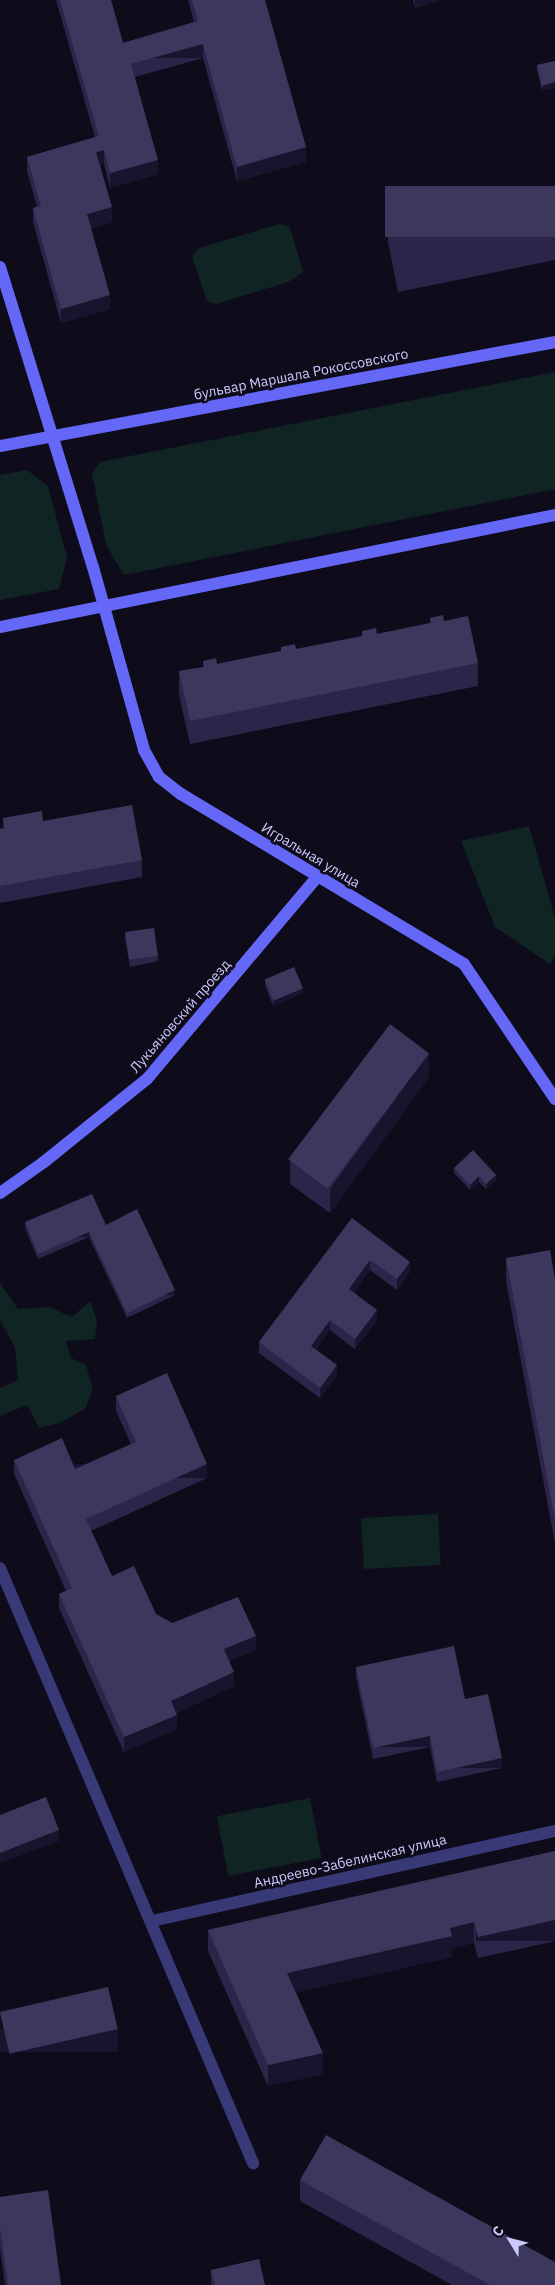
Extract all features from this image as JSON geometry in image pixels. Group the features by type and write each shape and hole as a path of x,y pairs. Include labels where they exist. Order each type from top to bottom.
{"street":[{"path":"0,267 103,606"},
{"name":"бульвар Маршала Рокоссовского","path":"0,446 555,342"},
{"path":"0,627 555,515"},
{"name":"Игральная улица","path":"103,606 144,750 159,776 181,794 464,964 555,1099"},
{"name":"Лукьяновский проезд","path":"0,1193 44,1162 146,1079 317,877"},
{"path":"0,1568 152,1921 253,2163"},
{"name":"Андреево-Забелинская улица","path":"152,1921 555,1831"}],"green space":[{"path":"279,224 289,226 303,272 288,282 216,304 207,301 193,260 193,255 199,248"},
{"path":"555,372 555,489 124,575 106,545 92,473 100,462"},
{"path":"27,470 48,486 67,557 59,589 0,600 0,475"},
{"path":"529,826 555,918 555,954 550,964 495,927 461,841"},
{"path":"0,1283 18,1309 49,1307 72,1317 90,1301 97,1321 95,1339 66,1341 71,1358 86,1365 93,1389 85,1409 59,1423 39,1428 27,1405 0,1416 0,1388 18,1380 15,1347 0,1321"},
{"path":"438,1514 441,1565 364,1569 361,1518"},
{"path":"310,1798 322,1858 228,1876 217,1816"}],"building":[{"path":"60,0 111,0 123,43 198,21 192,0 265,0 306,147 237,167 203,44 131,64 158,160 110,173 104,150 96,152 112,207 87,214 110,295 61,309 33,208 41,206 27,157 99,136"},
{"path":"555,61 555,82 542,86 537,65"},
{"path":"385,186 555,186 555,237 385,237"},
{"path":"443,615 444,621 468,616 478,663 190,721 179,671 204,667 203,661 216,658 217,664 281,651 281,647 295,644 296,649 363,636 362,631 376,628 377,634 431,623 430,618"},
{"path":"132,805 142,860 0,886 0,829 5,828 3,818 42,811 43,821"},
{"path":"154,928 158,956 129,960 125,932"},
{"path":"294,967 303,988 274,1001 265,980"},
{"path":"390,1024 429,1053 327,1188 288,1159"},
{"path":"473,1150 496,1175 486,1184 479,1176 470,1185 454,1168"},
{"path":"92,1194 106,1225 137,1209 175,1290 127,1313 89,1232 38,1254 25,1222"},
{"path":"352,1218 410,1262 397,1279 370,1260 349,1289 377,1310 355,1339 330,1320 311,1346 337,1365 320,1388 259,1342"},
{"path":"550,1250 555,1279 555,1520 506,1258"},
{"path":"167,1373 207,1464 86,1519 112,1576 134,1566 156,1614 172,1623 238,1597 256,1636 224,1649 234,1672 171,1701 177,1715 124,1737 59,1594 72,1588 14,1460 62,1438 75,1469 136,1442 116,1396"},
{"path":"454,1646 465,1699 488,1694 502,1758 437,1772 430,1736 373,1748 356,1667"},
{"path":"46,1797 59,1830 0,1853 0,1815"},
{"path":"555,1851 555,1920 478,1937 474,1922 450,1928 452,1936 287,1973 323,2053 268,2065 208,1930"},
{"path":"108,1987 118,2029 10,2054 0,2012"},
{"path":"326,2135 555,2262 555,2285 490,2285 300,2180"},
{"path":"48,2190 61,2285 8,2285 0,2227 0,2197"},
{"path":"259,2259 265,2285 215,2285 211,2270"}]}
